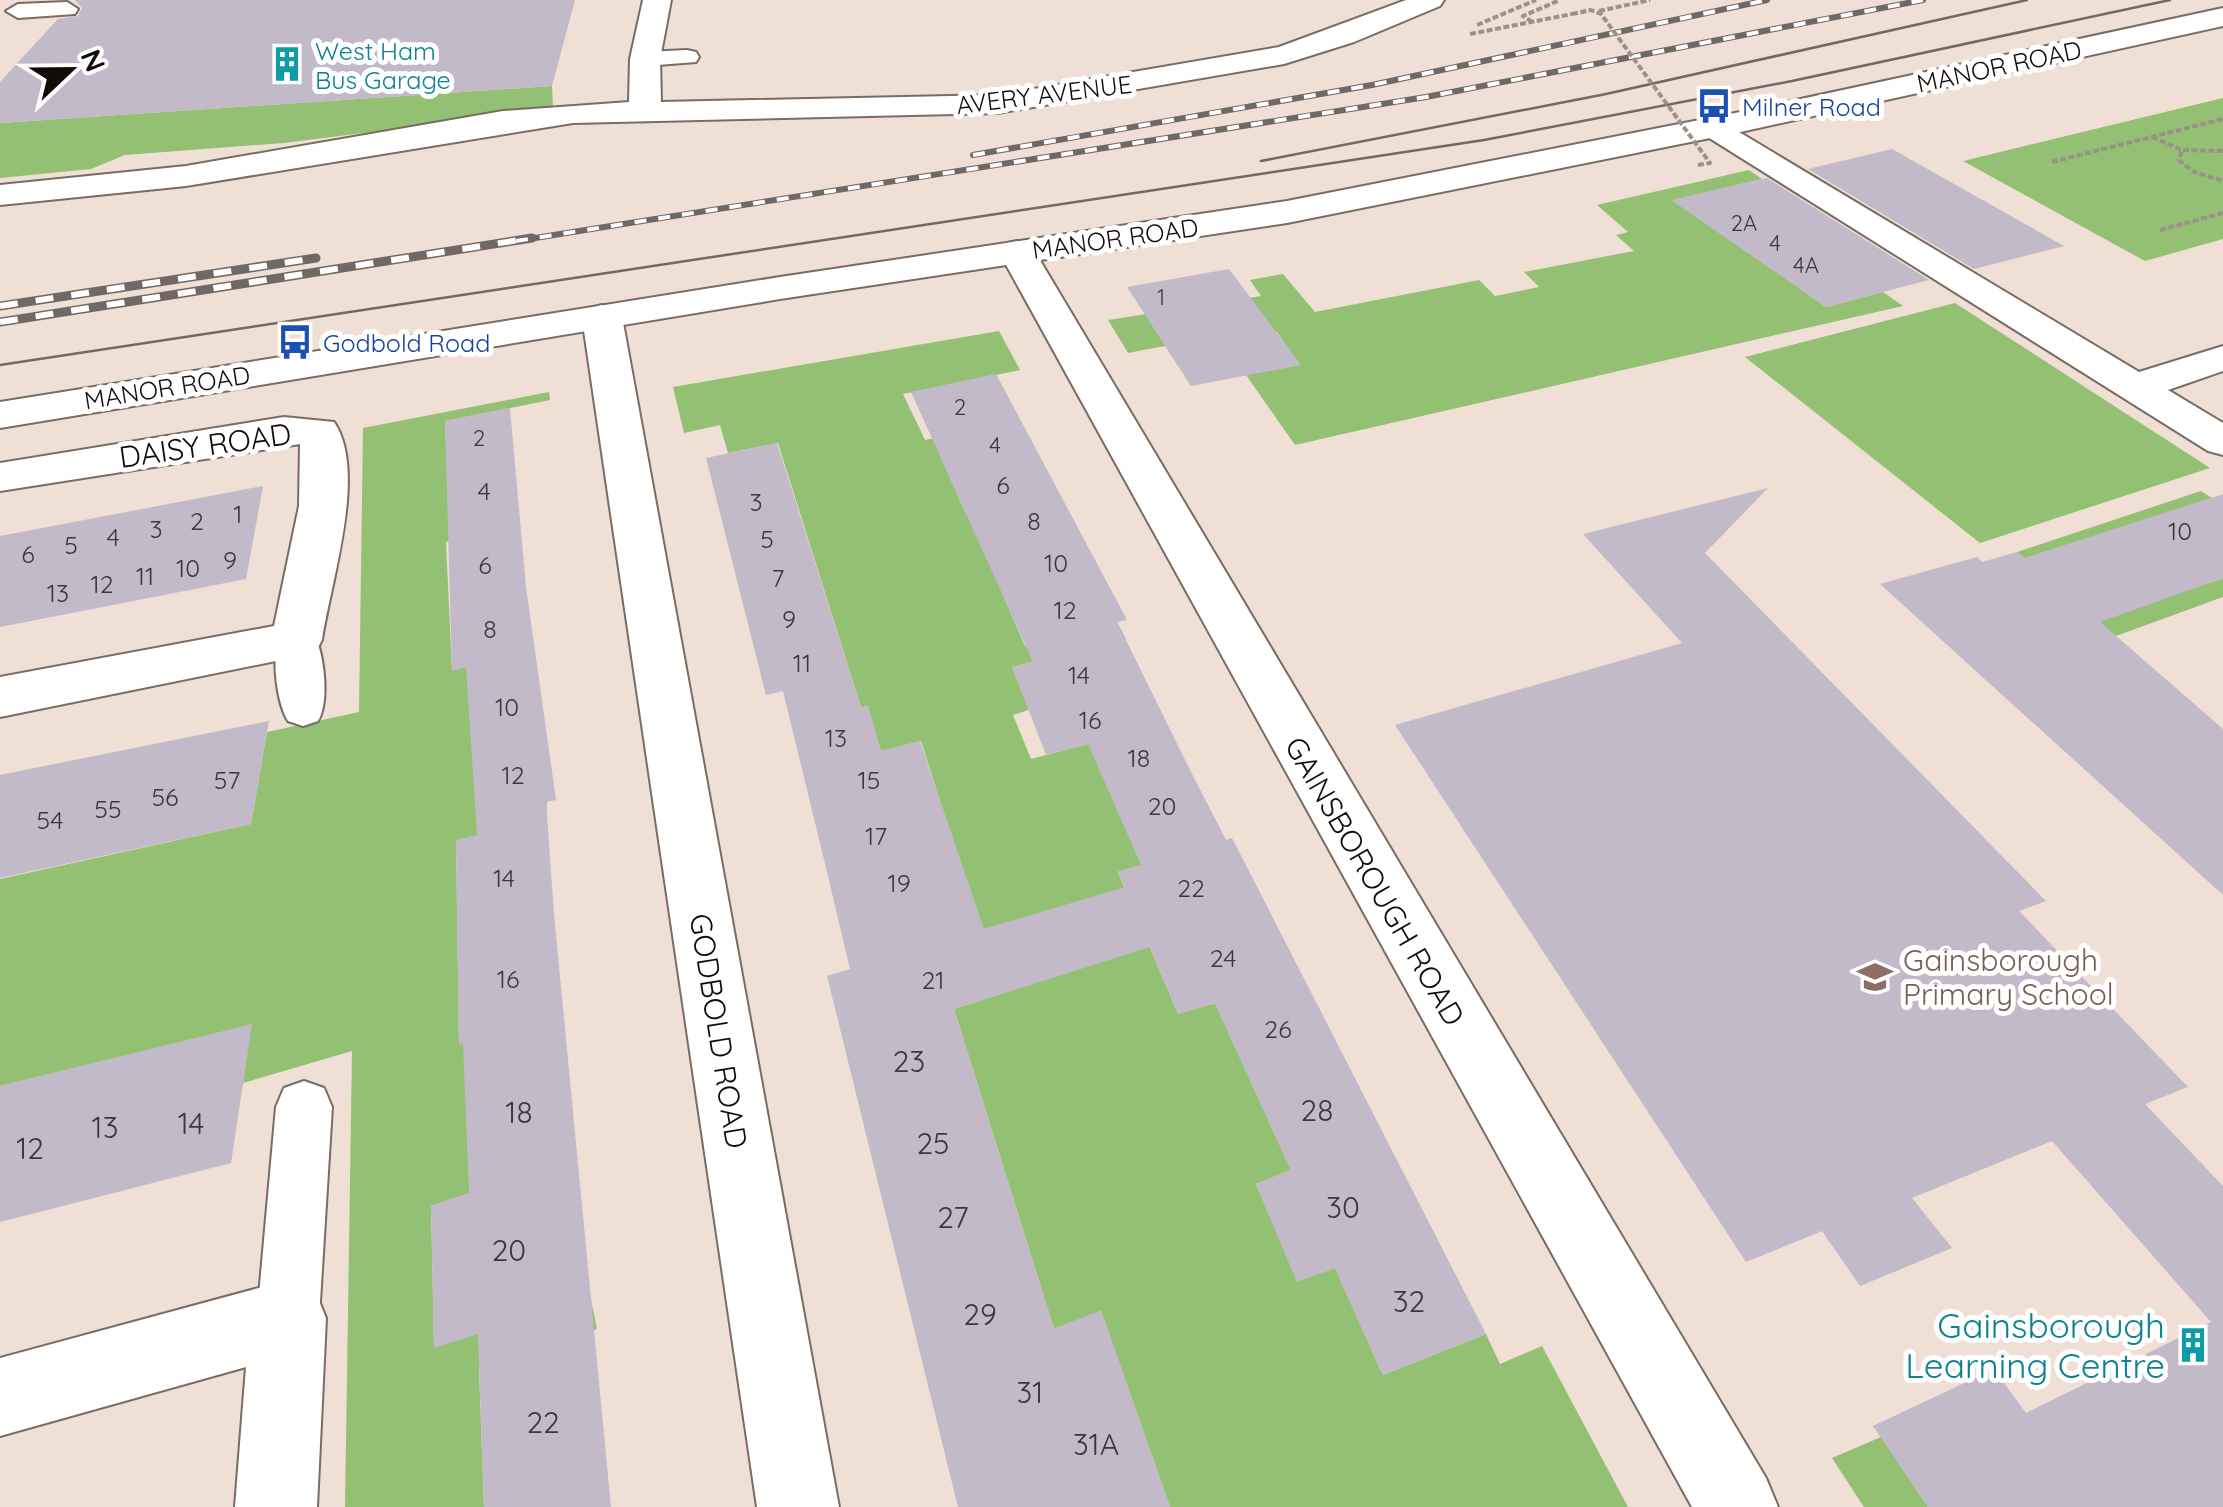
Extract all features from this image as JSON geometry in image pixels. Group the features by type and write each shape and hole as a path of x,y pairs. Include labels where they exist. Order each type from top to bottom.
{"street":[{"path":"645,108 646,59 657,0"},
{"name":"AVERY AVENUE","path":"0,194 186,176 503,121 645,108 875,109 998,104 1284,54 1344,36 1430,0"},
{"name":"MANOR ROAD","path":"0,415 1287,212 1714,127 2223,17"},
{"path":"1714,127 2223,442"},
{"name":"GAINSBOROUGH ROAD","path":"1017,252 1737,1507"},
{"name":"GODBOLD ROAD","path":"602,318 798,1507"},
{"path":"2135,387 2223,358"},
{"name":"DAISY ROAD","path":"0,477 284,430 319,431 325,448 320,514 296,640"},
{"path":"0,697 296,640"},
{"path":"0,1397 288,1318 276,1507"}],"lane":[{"path":"0,29 24,6 67,9"},
{"path":"646,59 688,57"},
{"path":"296,640 303,710"},
{"path":"288,1318 304,1108"}],"path":[{"path":"1464,32 1536,0"},
{"path":"1534,22 1523,16 1560,0"},
{"path":"1616,0 1623,6"},
{"path":"1499,30 1650,0"},
{"path":"1599,12 1710,162 1698,165"},
{"path":"2052,162 2223,119"},
{"path":"2152,137 2182,150 2223,151"},
{"path":"2182,150 2179,160 2194,172 2223,181"},
{"path":"2160,230 2223,213"}],"green space":[{"path":"552,86 553,109 284,143 125,155 91,169 0,178 0,123"},
{"path":"2223,98 2223,239 2145,261 1963,161"},
{"path":"1749,170 1762,179 1674,200 1826,307 1883,292 1903,306 1295,445 1246,375 1300,365 1277,332 1222,342 1217,336 1128,353 1108,320 1261,296 1250,280 1283,274 1315,312 1479,280 1495,296 1539,287 1524,272 1634,251 1616,235 1628,232 1597,205"},
{"path":"1955,303 2210,468 1980,543 1745,357"},
{"path":"999,331 1020,370 903,394 925,440 953,434 949,476 966,514 990,508 1005,600 1025,646 1117,622 1126,639 1012,667 1029,710 1013,715 1031,759 1088,744 1226,840 1118,872 1178,1014 1215,1003 1291,1170 1256,1184 1297,1281 1335,1268 1383,1375 1486,1334 1500,1364 1542,1346 1628,1507 1170,1507 1101,1311 1054,1329 954,1009 1038,982 1016,920 930,945 936,788 921,741 881,751 861,707 778,443 728,453 720,425 684,433 673,387"},
{"path":"549,392 550,400 445,421 447,470 520,525 446,542 452,670 534,651 547,801 546,817 456,841 459,1043 562,1014 469,1193 431,1206 434,1347 590,1295 597,1329 479,1370 484,1507 345,1507 352,1051 243,1083 251,1025 0,1086 0,879 251,824 267,732 359,712 363,428"},
{"path":"2201,491 2212,498 2130,525 2210,583 2223,578 2223,597 2116,636 2017,552"},
{"path":"1881,1437 1928,1507 1864,1507 1832,1458"}],"building":[{"name":"West Ham Bus Garage","path":"75,0 575,0 552,86 0,123 0,82 58,19 78,16 82,8"},
{"path":"1892,149 2064,246 1974,269 1808,169"},
{"path":"1767,178 1929,280 1826,307 1671,200"},
{"path":"1229,269 1301,365 1191,386 1127,287"},
{"path":"996,374 1127,620 1117,622 1191,772 1226,840 1232,838 1486,1334 1383,1375 1335,1268 1297,1282 1256,1184 1291,1170 1215,1003 1178,1014 1150,947 954,1009 1054,1329 1101,1310 1170,1507 958,1507 827,976 850,969 827,872 783,691 766,695 706,458 777,443 861,707 868,705 881,751 920,741 984,929 1125,887 1118,871 1141,865 1088,744 1046,755 1012,667 1033,662 911,392"},
{"path":"510,408 526,587 556,800 546,802 554,914 611,1507 484,1507 478,1334 434,1348 431,1206 469,1193 463,1043 459,1044 456,840 477,835 466,667 452,671 445,421"},
{"path":"263,486 246,579 0,627 0,536"},
{"path":"1768,488 1705,553 2046,901 2019,911 2188,1087 2145,1104 2223,1186 2223,1507 1928,1507 1873,1426 1994,1369 2026,1413 2211,1322 2052,1141 1912,1198 1952,1248 1860,1286 1822,1231 1746,1262 1395,725 1682,643 1583,534"},
{"path":"2223,494 2223,578 2100,622 2223,729 2223,895 1880,584 1977,557 1982,562 2017,552 2024,558"},
{"path":"269,721 251,824 0,878 0,775"},
{"path":"252,1024 231,1163 0,1222 0,1086"}],"tram line":[{"path":"1261,161 1606,94 2027,0"},
{"path":"0,365 1484,140 1792,81 2170,0"}],"railway":[{"path":"973,155 1372,85 1767,0"},
{"path":"516,241 1426,97 1923,0"},
{"path":"0,322 532,238"},
{"path":"0,306 316,258"}],"place":[{"name":"West Ham Bus Garage","path":"287,64"},
{"name":"Milner Road","path":"1714,106"},
{"name":"Godbold Road","path":"295,342"},
{"name":"Gainsborough Primary School","path":"1875,977"},
{"name":"Gainsborough Learning Centre","path":"2193,1345"}]}
